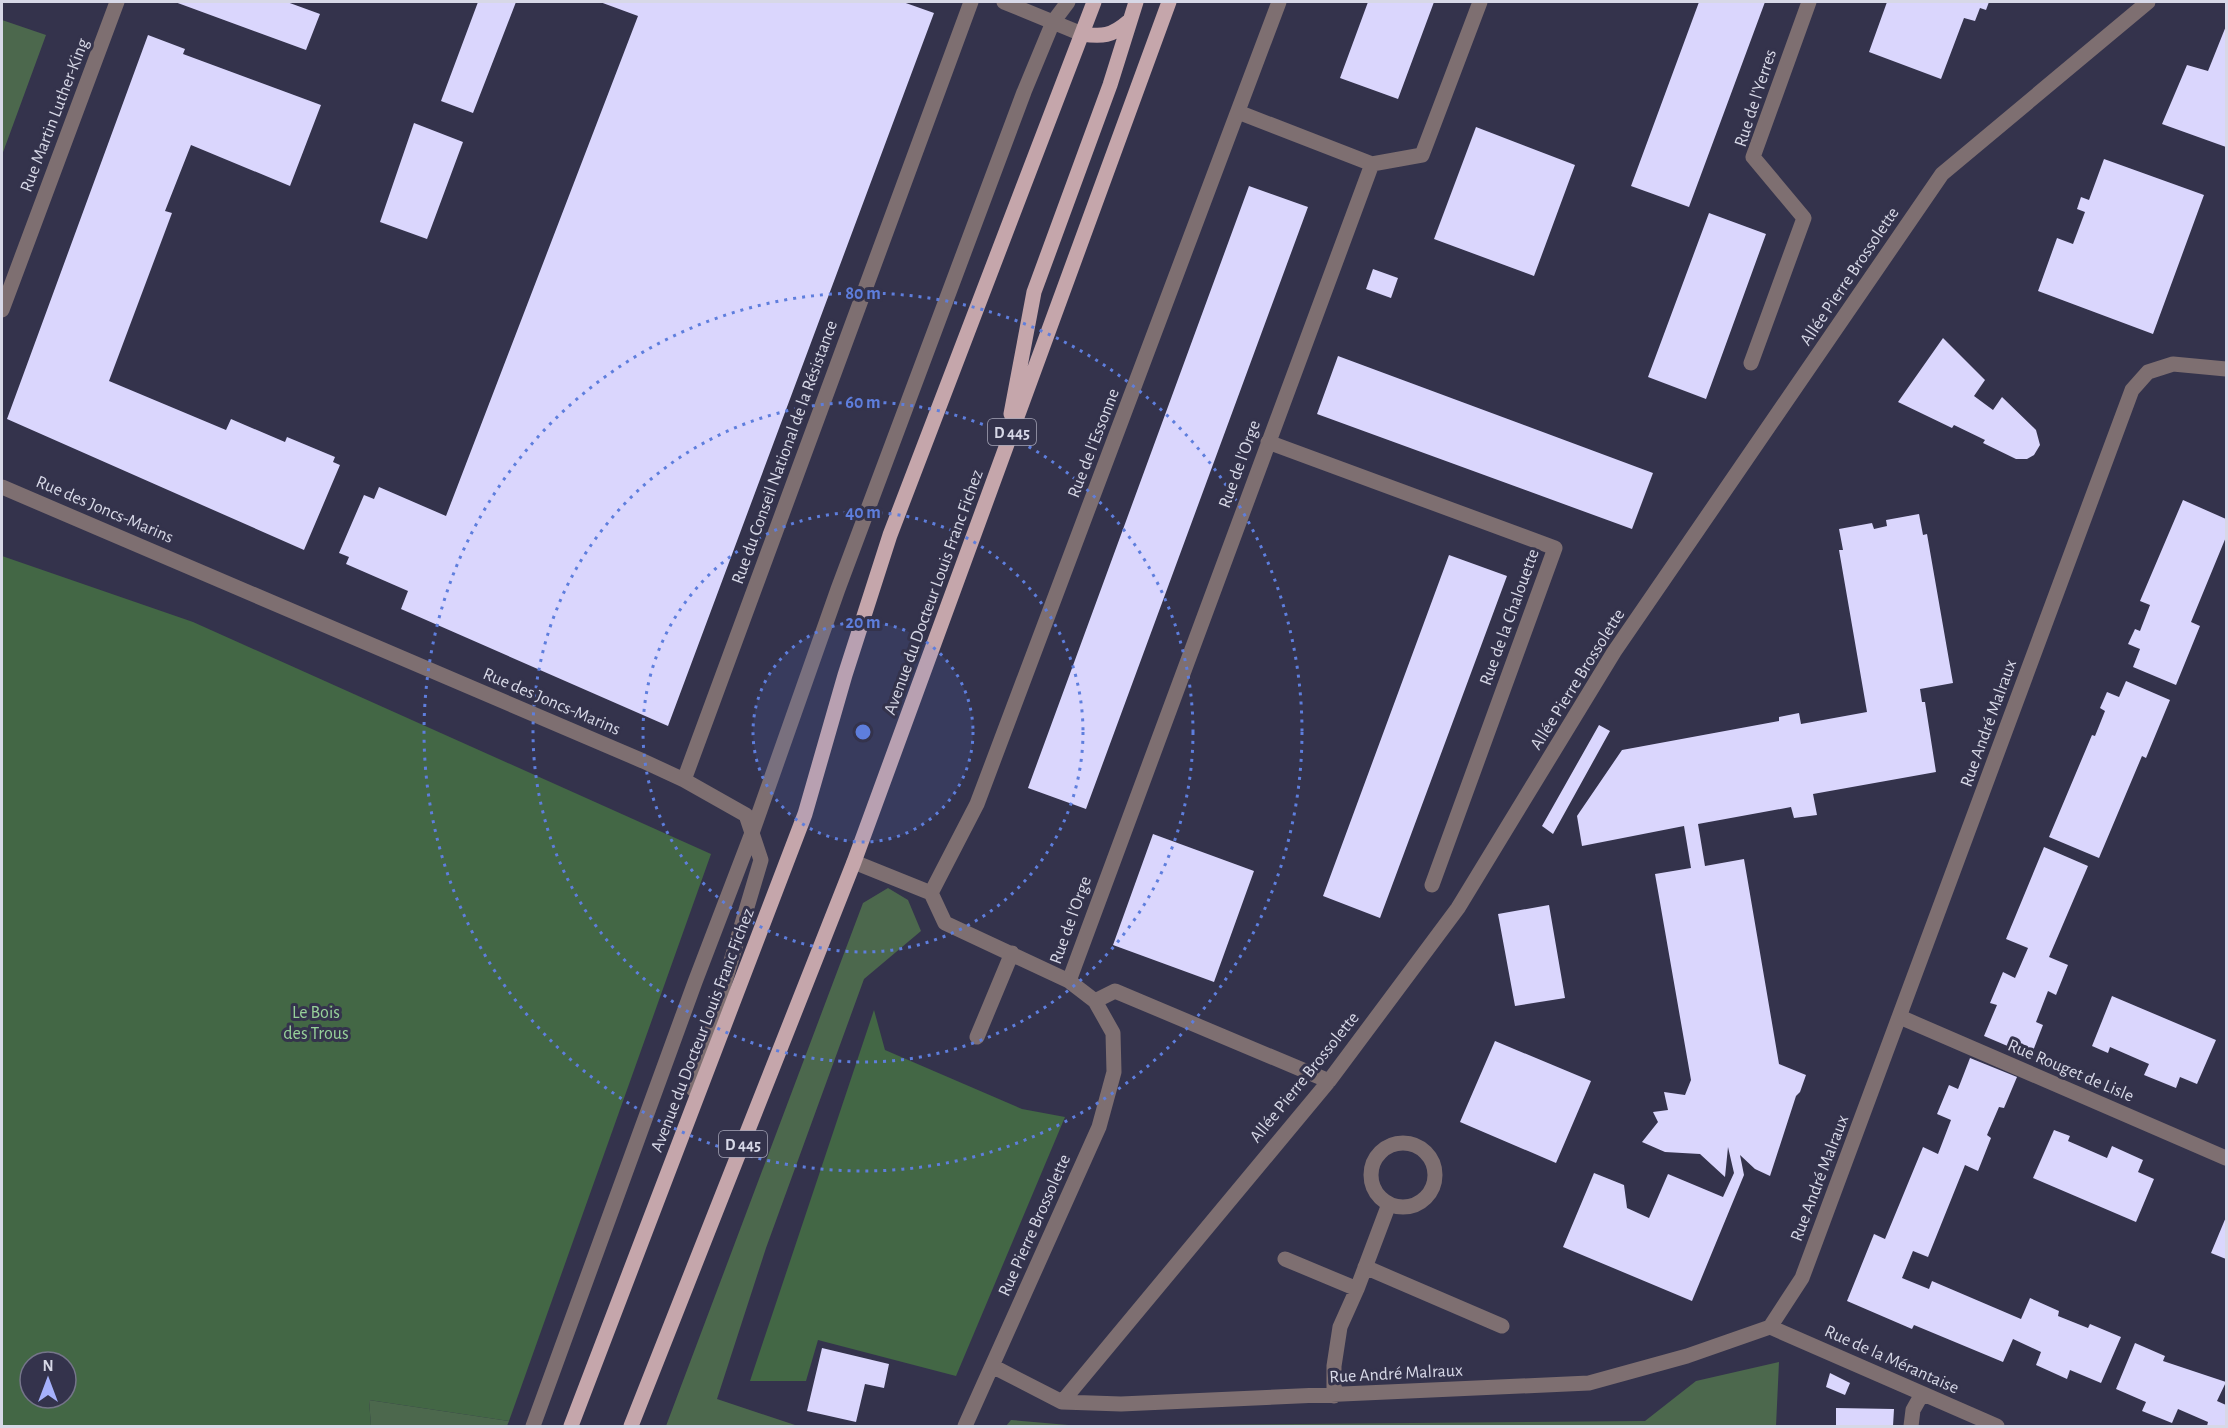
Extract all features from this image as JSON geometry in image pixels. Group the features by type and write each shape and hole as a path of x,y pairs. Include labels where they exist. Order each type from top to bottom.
{"main road":[{"name":"Avenue du Docteur Louis Franc Fichez","path":"571,1426 806,814 845,675 890,536 1094,2"},
{"path":"1004,454 1034,292 1110,85 1136,2"},
{"name":"Avenue du Docteur Louis Franc Fichez","path":"631,1426 854,862 1169,2"},
{"path":"1082,34 1100,37 1116,33 1128,22"}],"street":[{"name":"Rue Martin Luther-King","path":"2,310 117,2"},
{"name":"Rue du Conseil National de la Résistance","path":"684,780 971,2"},
{"path":"1004,2 1082,34"},
{"path":"533,1426 694,982 752,833 838,589 1024,92 1053,22 1068,2"},
{"name":"Rue de l'Essonne","path":"931,893 978,804 1279,2"},
{"path":"1238,112 1372,164 1422,155 1480,2"},
{"name":"Rue de l'Yerres","path":"1751,363 1804,218 1753,157 1809,2"},
{"name":"Allée Pierre Brossolette","path":"1062,1402 1329,1081 1458,908 1614,652 1942,174 2148,2"},
{"name":"Rue de l'Orge","path":"1069,981 1372,164"},
{"name":"Rue André Malraux","path":"994,1367 1062,1402 1121,1404 1589,1383 1687,1356 1770,1327 1802,1278 2132,390 2148,372 2173,364 2226,369"},
{"name":"Rue de la Chalouette","path":"1268,442 1555,548 1432,885"},
{"name":"Rue des Joncs-Marins","path":"2,487 684,780 746,815 761,860 671,1165"},
{"path":"854,862 931,893 945,923 1069,981 1095,1001 1115,991 1329,1081"},
{"path":"977,1038 1012,953"},
{"name":"Rue Pierre Brossolette","path":"965,1426 994,1367 1099,1127 1114,1072 1113,1033 1095,1001"},
{"name":"Rue Rouget de Lisle","path":"1900,1017 2226,1158"},
{"path":"1397,1144 1411,1144 1423,1150 1431,1160 1435,1173 1433,1186 1426,1197 1415,1205 1402,1207 1389,1204 1378,1196 1372,1184 1371,1171 1376,1158 1385,1149 1397,1144"},
{"path":"1334,1396 1334,1366 1340,1327 1389,1204"},
{"path":"1285,1259 1357,1289"},
{"path":"1365,1266 1503,1326"},
{"name":"Rue de la Mérantaise","path":"1770,1327 1997,1426"},
{"path":"1911,1426 1913,1410 1922,1394"}],"green space":[{"path":"2,20 46,35 2,155"},
{"name":"Le Bois des Trous","path":"2,556 193,622 711,854 509,1421 369,1400 371,1426 2,1426"},
{"path":"888,888 908,900 921,931 864,979 766,1248 717,1399 798,1426 666,1426 863,903"},
{"path":"874,1010 885,1050 1022,1109 1065,1117 956,1376 818,1340 806,1381 750,1381"},
{"path":"1779,1362 1776,1426 1080,1426 1645,1421 1696,1381"},
{"path":"369,1400 509,1421 507,1426 371,1426"},
{"path":"1011,1420 1080,1426 1006,1426"}],"building":[{"path":"175,2 287,2 320,14 306,50"},
{"path":"478,2 516,2 473,113 441,101"},
{"path":"600,2 903,2 934,13 668,726 401,609 408,591 346,564 349,557 339,553 364,495 374,499 379,487 446,516 638,16"},
{"path":"1368,2 1434,2 1398,99 1340,78"},
{"path":"1699,2 1765,2 1689,207 1631,186"},
{"path":"1887,2 1989,2 1986,10 1980,8 1975,21 1964,18 1941,79 1869,52"},
{"path":"2226,26 2226,147 2162,124 2187,65 2208,71"},
{"path":"148,35 185,49 183,54 321,105 290,186 191,145 165,211 172,213 109,381 226,430 231,419 285,442 287,437 335,457 333,462 340,465 304,550 7,419"},
{"path":"414,123 463,142 427,239 380,222"},
{"path":"1476,127 1575,165 1534,276 1434,239"},
{"path":"2104,159 2204,195 2153,334 2038,291 2057,238 2073,244 2085,212 2077,209 2081,197 2089,200"},
{"path":"1249,186 1308,207 1086,809 1028,788"},
{"path":"1709,213 1766,234 1706,399 1648,377"},
{"path":"1373,269 1398,278 1391,298 1366,289"},
{"path":"1943,338 1985,380 1974,396 1993,410 2002,397 2036,430 2040,445 2034,455 2027,459 2016,459 1983,443 1985,440 1954,425 1952,428 1898,402"},
{"path":"1338,356 1653,473 1632,529 1317,414"},
{"path":"2183,500 2226,519 2226,537 2191,622 2200,626 2176,685 2133,667 2140,649 2128,644 2135,629 2140,631 2150,605 2140,601"},
{"path":"1919,514 1923,535 1927,534 1953,683 1920,689 1922,702 1925,702 1936,772 1813,794 1817,815 1794,818 1791,807 1698,824 1705,866 1744,859 1779,1064 1806,1075 1800,1092 1796,1096 1770,1176 1755,1169 1740,1155 1744,1175 1692,1301 1563,1247 1594,1173 1624,1185 1627,1208 1649,1218 1668,1174 1723,1197 1734,1173 1728,1147 1725,1177 1700,1154 1665,1152 1642,1142 1658,1122 1653,1112 1668,1110 1664,1092 1685,1095 1691,1080 1655,874 1691,868 1684,826 1582,846 1577,816 1622,750 1779,721 1779,717 1799,713 1801,724 1867,712 1839,550 1843,550 1839,529 1872,523 1874,529 1887,526 1886,520"},
{"path":"1449,555 1507,576 1380,918 1323,896"},
{"path":"2126,681 2170,700 2146,758 2142,756 2099,858 2049,837 2092,735 2095,736 2105,711 2100,708 2107,692 2119,697"},
{"path":"1599,725 1610,731 1553,834 1542,826"},
{"path":"1153,834 1254,871 1214,982 1113,945"},
{"path":"2044,847 2088,866 2049,957 2068,965 2056,995 2048,991 2036,1022 2043,1025 2031,1056 1984,1036 1997,1005 1990,1003 2003,972 2015,978 2028,948 2006,939"},
{"path":"1549,905 1565,998 1515,1006 1498,914"},
{"path":"2112,996 2216,1040 2197,1084 2180,1077 2176,1088 2144,1075 2149,1064 2110,1047 2108,1053 2092,1046"},
{"path":"1495,1041 1591,1081 1556,1163 1460,1122"},
{"path":"1970,1058 2017,1077 2004,1108 1999,1107 1987,1135 1991,1138 1978,1171 1965,1165 1928,1257 1913,1251 1902,1278 1929,1289 1932,1281 2021,1319 2030,1298 2059,1311 2058,1316 2088,1328 2090,1324 2121,1337 2101,1383 2070,1370 2067,1379 2036,1365 2041,1352 2013,1339 2003,1362 1914,1325 1912,1329 1847,1301 1874,1234 1885,1239 1923,1147 1938,1154 1951,1120 1937,1114 1949,1085 1958,1089"},
{"path":"2054,1130 2070,1136 2068,1141 2107,1158 2112,1146 2143,1160 2138,1172 2154,1179 2136,1222 2033,1178"},
{"path":"2226,1217 2226,1259 2211,1253"},
{"path":"2135,1343 2165,1356 2163,1361 2226,1382 2217,1401 2226,1405 2226,1426 2207,1426 2208,1422 2178,1409 2172,1423 2142,1411 2146,1402 2116,1389"},
{"path":"822,1348 889,1364 884,1388 865,1384 856,1422 807,1411"},
{"path":"1830,1373 1850,1383 1845,1395 1826,1387"},
{"path":"1836,1408 1894,1409 1893,1426 1836,1426"}]}
